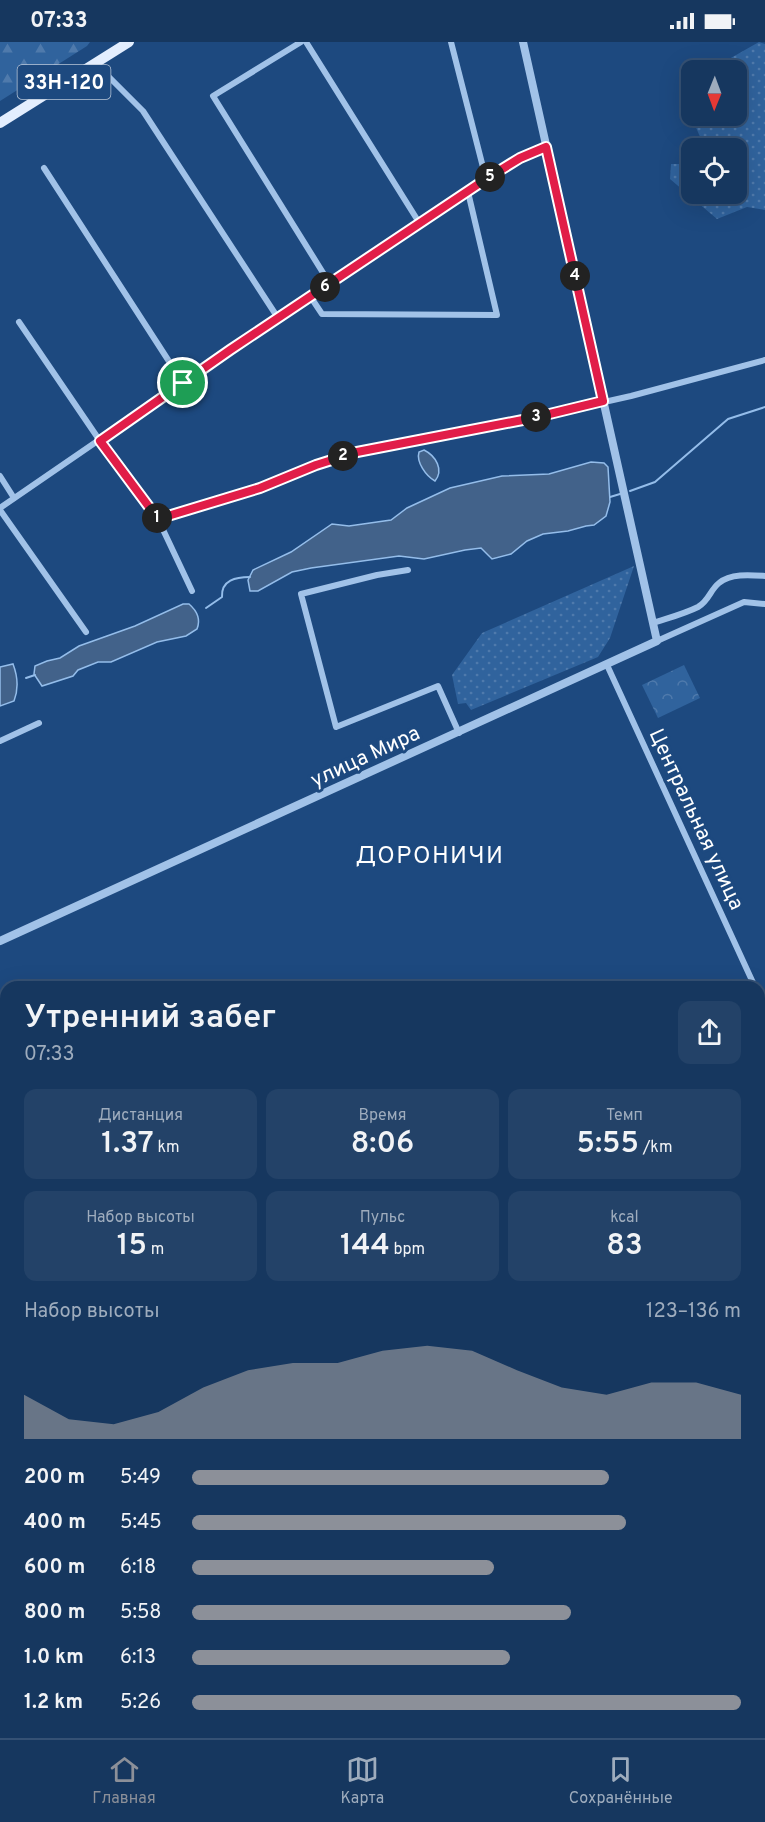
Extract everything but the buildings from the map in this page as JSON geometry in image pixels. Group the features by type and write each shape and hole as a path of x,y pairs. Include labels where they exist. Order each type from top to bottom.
{"main road":[{"name":"33Н-120","path":"0,123 129,42"}],"street":[{"path":"301,42 213,96 330,284"},
{"path":"306,42 420,224"},
{"path":"451,42 486,179"},
{"path":"523,42 657,641"},
{"path":"95,63 143,111 278,318"},
{"path":"86,632 0,509 310,296 486,179 520,158 546,147"},
{"path":"44,168 183,383"},
{"path":"310,296 322,314 497,315 468,192"},
{"path":"19,322 100,441 158,519 192,591"},
{"path":"158,519 260,488 316,465 357,452 533,418 631,396 765,360"},
{"path":"0,476 15,498"},
{"path":"408,570 377,574 301,594 336,727 438,686 459,733"},
{"path":"653,623 698,607 707,601 719,583 728,578 746,575 765,576"},
{"name":"улица Мира","path":"0,942 744,602 765,604"},
{"name":"Центральная улица","path":"607,665 752,981"},
{"path":"0,741 39,723"}],"green space":[{"path":"0,42 90,42 0,101"},
{"path":"759,42 765,44 765,210 747,207 717,219 699,204 747,204 747,138 701,138 695,126 747,126 747,60 729,59"},
{"path":"671,164 681,164 681,188 670,179"},
{"path":"634,566 610,638 598,657 471,710 466,703 458,704 452,675 482,633"},
{"path":"684,665 700,698 658,718 642,685"}],"shaded area":[{"path":"424,450 432,456 439,468 435,481 420,464 419,452"},
{"path":"591,462 604,463 608,467 610,502 606,516 594,525 543,534 527,541 511,554 492,559 481,548 424,559 399,556 292,572 258,591 250,591 248,580 253,570 291,552 332,524 349,526 391,520 407,508 450,488 502,476 549,474"},
{"path":"183,604 192,606 198,622 197,629 186,636 157,642 111,662 98,662 78,670 73,676 42,686 34,674 35,666 60,658 79,646 135,626"},
{"path":"13,664 17,683 16,696 14,701 0,706 0,667"}],"waterway":[{"path":"630,491 655,482 728,419 765,407"},
{"path":"610,497 620,494"},
{"path":"206,608 222,597 222,591 227,583 250,577"},
{"path":"26,678 35,675"}],"district":[{"name":"ДОРОНИЧИ","path":"430,855"}],"route":[{"path":"546,147 603,401 533,418 357,452 316,465 260,488 158,519 100,441 183,383 486,179 520,158 546,147"}]}
